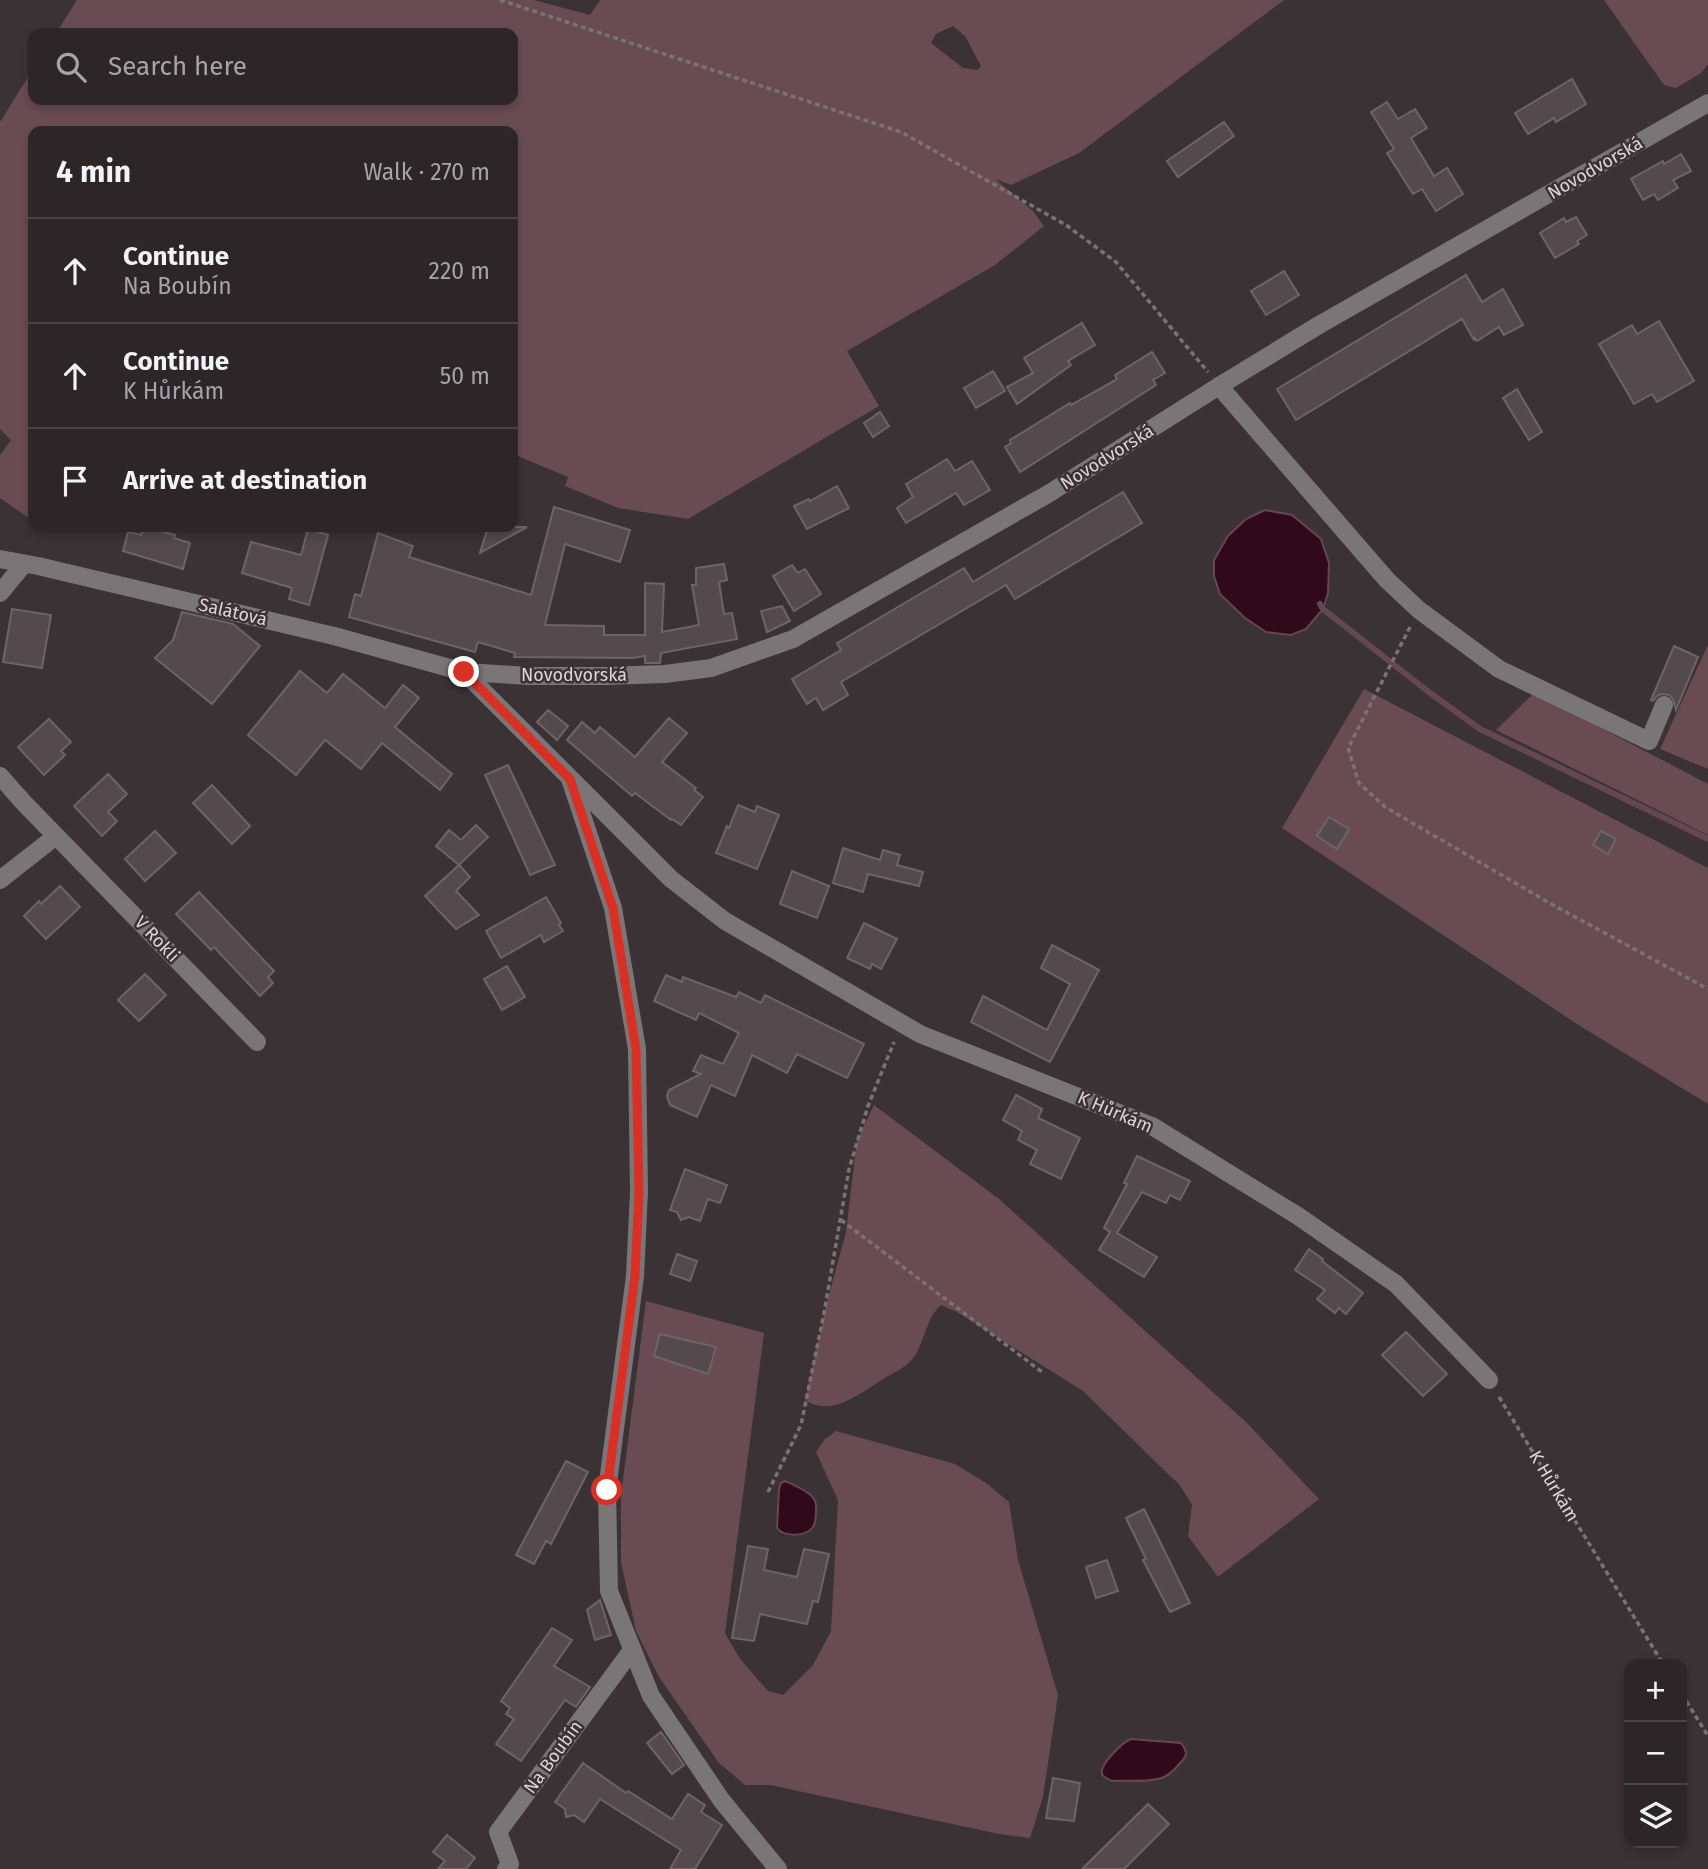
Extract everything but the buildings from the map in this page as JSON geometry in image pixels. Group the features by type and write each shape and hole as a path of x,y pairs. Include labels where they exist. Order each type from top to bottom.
{"street":[{"name":"Novodvorská","path":"464,672 530,676 665,674 711,668 793,639 1048,494 1331,318 1708,103"},
{"path":"1219,386 1387,580 1419,610 1499,669 1649,741 1664,705"},
{"name":"Salátová","path":"0,559 334,636 464,672"},
{"path":"0,593 24,564"},
{"name":"K Hůrkám","path":"464,672 671,879 724,921 920,1034 1152,1126 1298,1216 1396,1284 1489,1380"},
{"name":"V Rokli","path":"0,776 257,1042"},
{"path":"570,779 613,908 636,1049 639,1192 635,1276 607,1490 609,1591 651,1696 722,1801 778,1869"},
{"path":"0,880 56,836"},
{"name":"Na Boubín","path":"506,1869 510,1864 498,1832 632,1650"}],"path":[{"path":"500,0 901,132 1066,225 1116,262 1219,386"},
{"path":"1419,610 1348,748 1359,783 1385,807 1553,905 1708,989"},
{"path":"768,1492 801,1425 849,1169 868,1106 902,1023"},
{"path":"841,1220 1042,1372"},
{"name":"K Hůrkám","path":"1489,1380 1660,1659"},
{"path":"1687,1702 1708,1736"}],"shaded area":[{"path":"77,0 534,0 590,15 600,0 1284,0 1079,153 1011,185 995,179 1033,211 1044,226 995,265 847,351 879,406 688,519 618,508 565,486 568,477 518,456 518,126 28,126 28,518 0,498 0,455 11,440 0,429 0,122 28,77 28,105 518,105 518,28 59,28","holes":["953,26 965,36 981,66 978,70 963,68 931,43 936,34"]},
{"path":"1604,0 1708,0 1708,64 1701,73 1676,88 1664,85"},
{"path":"1265,510 1292,515 1321,539 1329,563 1328,593 1323,609 1306,629 1291,635 1266,632 1245,618 1220,594 1214,576 1214,560 1228,536 1246,519"},
{"path":"1708,645 1708,769 1660,749"},
{"path":"1364,689 1708,868 1708,1104 1580,1026 1282,828"},
{"path":"1534,693 1708,784 1708,835 1496,730"},
{"path":"874,1105 999,1199 1246,1422 1319,1499 1218,1577 1188,1536 1192,1505 1179,1484 1083,1391 957,1312 941,1305 932,1316 914,1357 904,1367 846,1402 825,1406 805,1400 846,1232 857,1140"},
{"path":"646,1301 764,1333 725,1633 740,1659 768,1691 783,1695 813,1665 831,1631 838,1500 816,1452 825,1439 836,1431 955,1464 986,1483 1009,1502 1018,1560 1058,1695 1043,1797 1030,1838 999,1834 770,1785 745,1785 719,1763 659,1677 636,1631 621,1562 621,1495"},
{"path":"785,1481 805,1491 816,1502 815,1523 805,1533 790,1534 777,1528 779,1489"},
{"path":"1131,1739 1181,1743 1186,1755 1171,1773 1159,1779 1112,1781 1102,1774 1104,1765"}],"waterway":[{"path":"1320,604 1430,693 1480,729 1708,839"}],"route":[{"path":"464,672 570,779 613,908 636,1049 639,1192 635,1276 607,1490"}]}
